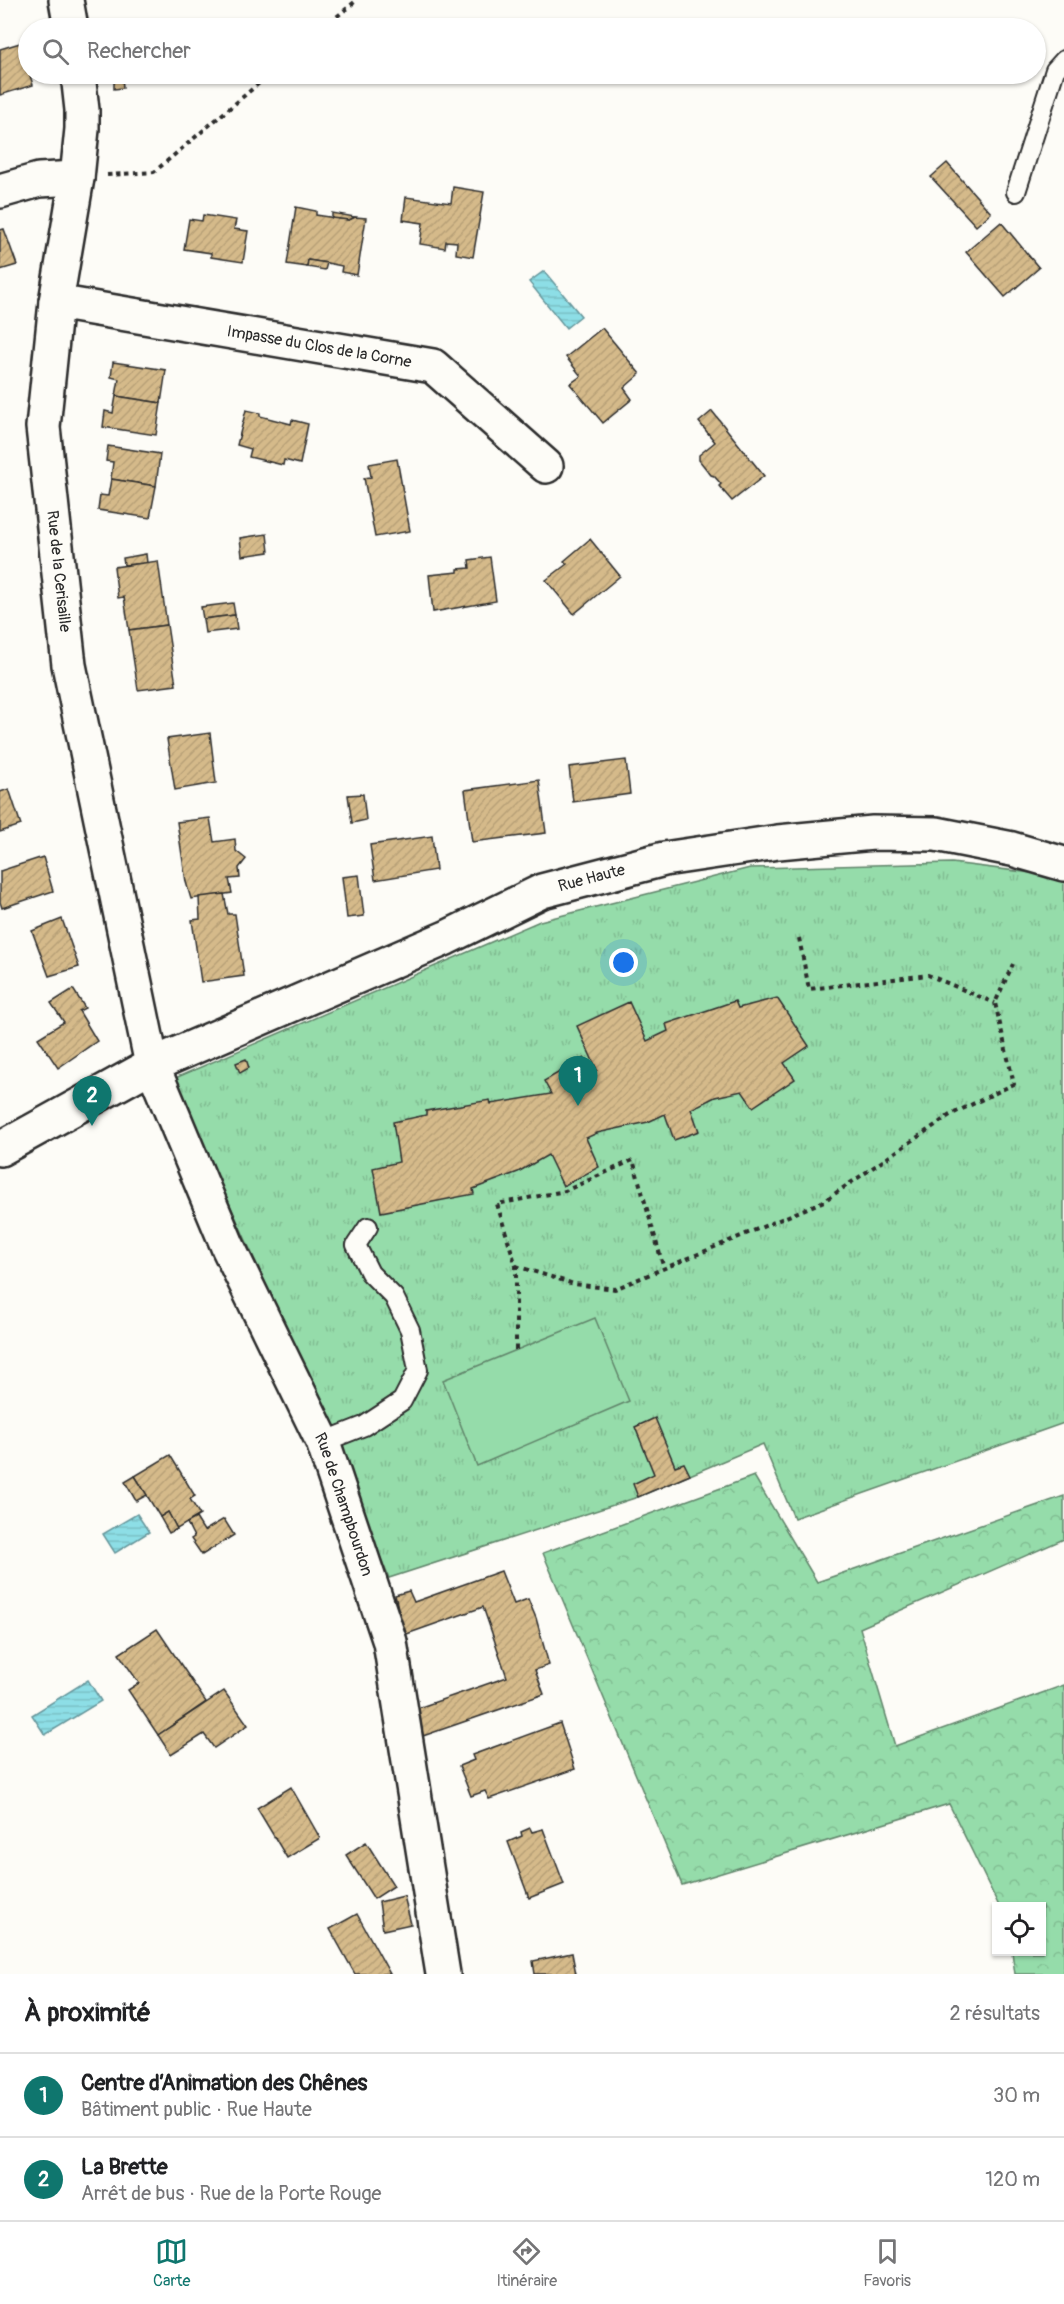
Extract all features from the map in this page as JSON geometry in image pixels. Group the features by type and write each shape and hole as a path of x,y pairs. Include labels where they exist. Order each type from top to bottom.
{"street":[{"path":"66,0 69,18"},
{"name":"Rue de la Cerisaille","path":"79,84 82,110 77,178 56,303 43,428 69,665 152,1065"},
{"path":"0,191 39,180 77,178"},
{"name":"Impasse du Clos de la Corne","path":"56,303 433,366 546,466"},
{"name":"Rue Haute","path":"0,1149 152,1065 446,938 542,891 664,859 778,842 873,833 936,834 1012,849 1064,864"},
{"name":"Rue de Champbourdon","path":"152,1065 228,1247 323,1442 390,1642 443,1974"}],"lane":[{"path":"1016,192 1055,70 1064,60"},
{"path":"323,1442 364,1426 402,1401 418,1370 410,1330 394,1297 370,1273 356,1245 368,1227"}],"path":[{"path":"335,18 357,0"},
{"path":"77,178 154,172 258,84"},
{"path":"800,938 809,989 928,975 995,1003"},
{"path":"516,1266 574,1284 615,1289 824,1201 950,1115 1014,1084 995,1003 1013,964"},
{"path":"516,1350 516,1266 497,1204 565,1191 633,1160 664,1269"}],"green space":[{"path":"952,863 1064,877 1064,1423 794,1518 763,1444 638,1497 389,1578 277,1309 173,1079 540,921 750,868"},
{"path":"595,1318 629,1401 477,1466 443,1380"},
{"path":"754,1476 817,1582 1064,1496 1064,1539 860,1628 895,1746 1064,1685 1064,1974 1015,1974 1013,1956 1046,1956 1046,1902 997,1902 949,1804 682,1885 543,1553"}],"water":[{"path":"544,271 581,316 566,328 529,282"},
{"path":"137,1514 149,1532 115,1553 103,1534"},
{"path":"88,1680 101,1701 45,1735 32,1715"}],"building":[{"path":"18,44 18,84 33,85 0,95 0,49"},
{"path":"114,84 123,84 123,88 114,89"},
{"path":"947,163 991,213 976,226 931,177"},
{"path":"453,187 484,192 473,257 456,254 457,242 446,241 445,248 420,244 423,223 403,220 406,197 451,203"},
{"path":"296,207 316,211 316,215 349,220 355,217 366,218 357,275 341,272 342,266 308,260 307,267 287,264"},
{"path":"332,213 355,217 349,220 332,218"},
{"path":"203,215 236,220 234,229 248,231 243,262 211,257 211,253 184,249 189,219 202,221"},
{"path":"1001,222 1039,268 1005,297 966,252"},
{"path":"4,229 17,265 0,270 0,230"},
{"path":"308,260 327,263 325,270 307,267"},
{"path":"602,328 640,374 624,388 632,399 603,423 570,384 581,376 566,357"},
{"path":"113,362 166,370 161,403 116,396 119,379 111,377"},
{"path":"116,396 161,403 156,435 103,427 105,411 113,413"},
{"path":"246,410 291,424 292,420 308,424 300,464 284,460 283,465 249,457 251,449 237,445"},
{"path":"712,411 764,476 732,501 719,486 721,484 699,460 699,455 715,442 699,422"},
{"path":"108,446 160,454 156,486 111,479 113,462 106,461"},
{"path":"397,459 410,531 375,537 364,478 371,477 369,464"},
{"path":"111,479 156,486 150,518 98,510 100,495 108,496"},
{"path":"267,534 269,552 242,556 240,538"},
{"path":"590,539 620,576 574,614 546,580 567,564 564,561"},
{"path":"146,554 147,563 124,565 123,558"},
{"path":"490,557 496,601 433,612 429,575 458,572 458,569 470,568 469,560"},
{"path":"158,561 167,625 129,630 124,597 118,598 114,567"},
{"path":"233,603 235,615 203,619 201,607"},
{"path":"235,615 237,629 205,633 203,619"},
{"path":"167,625 176,685 138,690 129,630"},
{"path":"210,733 216,783 175,790 167,739"},
{"path":"626,760 630,794 573,802 569,767"},
{"path":"539,780 546,833 472,842 465,790"},
{"path":"9,789 21,825 0,832 0,792"},
{"path":"363,794 366,820 352,823 348,795"},
{"path":"210,818 214,842 235,839 236,851 246,859 239,868 240,878 229,879 232,893 191,899 186,882 177,822"},
{"path":"432,836 436,870 375,880 370,845"},
{"path":"43,857 53,891 2,908 0,871"},
{"path":"359,875 364,916 347,918 342,877"},
{"path":"224,894 228,914 235,914 244,976 201,982 192,920 200,919 199,897"},
{"path":"62,919 79,967 49,976 32,931"},
{"path":"73,989 85,1008 79,1011 97,1041 58,1068 38,1038 64,1022 51,1003"},
{"path":"777,998 809,1046 784,1063 795,1079 753,1107 742,1091 715,1097 691,1109 699,1131 674,1140 665,1114 648,1122 597,1133 586,1138 599,1167 563,1186 548,1155 518,1172 473,1189 474,1194 381,1212 373,1168 399,1162 393,1122 426,1115 426,1111 490,1100 491,1104 551,1094 544,1081 584,1058 593,1071 597,1070 577,1026 629,1002 647,1041 668,1031 666,1024 735,1001 738,1008"},
{"path":"246,1059 249,1068 240,1073 236,1063"},
{"path":"655,1418 675,1466 684,1463 690,1475 638,1497 633,1484 654,1474 635,1427"},
{"path":"170,1455 195,1496 190,1499 200,1515 177,1529 168,1512 160,1517 135,1476"},
{"path":"135,1476 147,1495 136,1501 125,1482"},
{"path":"168,1512 177,1529 169,1533 160,1517"},
{"path":"196,1518 204,1531 224,1519 234,1535 202,1555 191,1539 194,1537 187,1523"},
{"path":"501,1571 514,1604 528,1599 536,1618 549,1665 535,1670 544,1694 423,1736 418,1708 507,1677 483,1607 404,1635 395,1595 409,1591 414,1602"},
{"path":"157,1629 206,1702 158,1735 128,1690 139,1683 119,1654"},
{"path":"224,1691 248,1725 214,1748 204,1734 171,1755 158,1735"},
{"path":"560,1723 575,1769 489,1799 485,1791 471,1796 459,1766 474,1760 472,1755"},
{"path":"291,1787 320,1838 287,1858 257,1808"},
{"path":"530,1828 532,1832 543,1829 564,1884 529,1898 508,1842 522,1836 521,1832"},
{"path":"366,1842 394,1886 374,1899 346,1855"},
{"path":"404,1896 411,1924 383,1930 379,1902"},
{"path":"357,1914 390,1974 355,1974 330,1929"},
{"path":"572,1953 576,1974 535,1974 533,1961"}],"place":[{"name":"Centre d’Animation des Chênes","path":"578,1106"},
{"name":"La Brette","path":"92,1126"}]}
